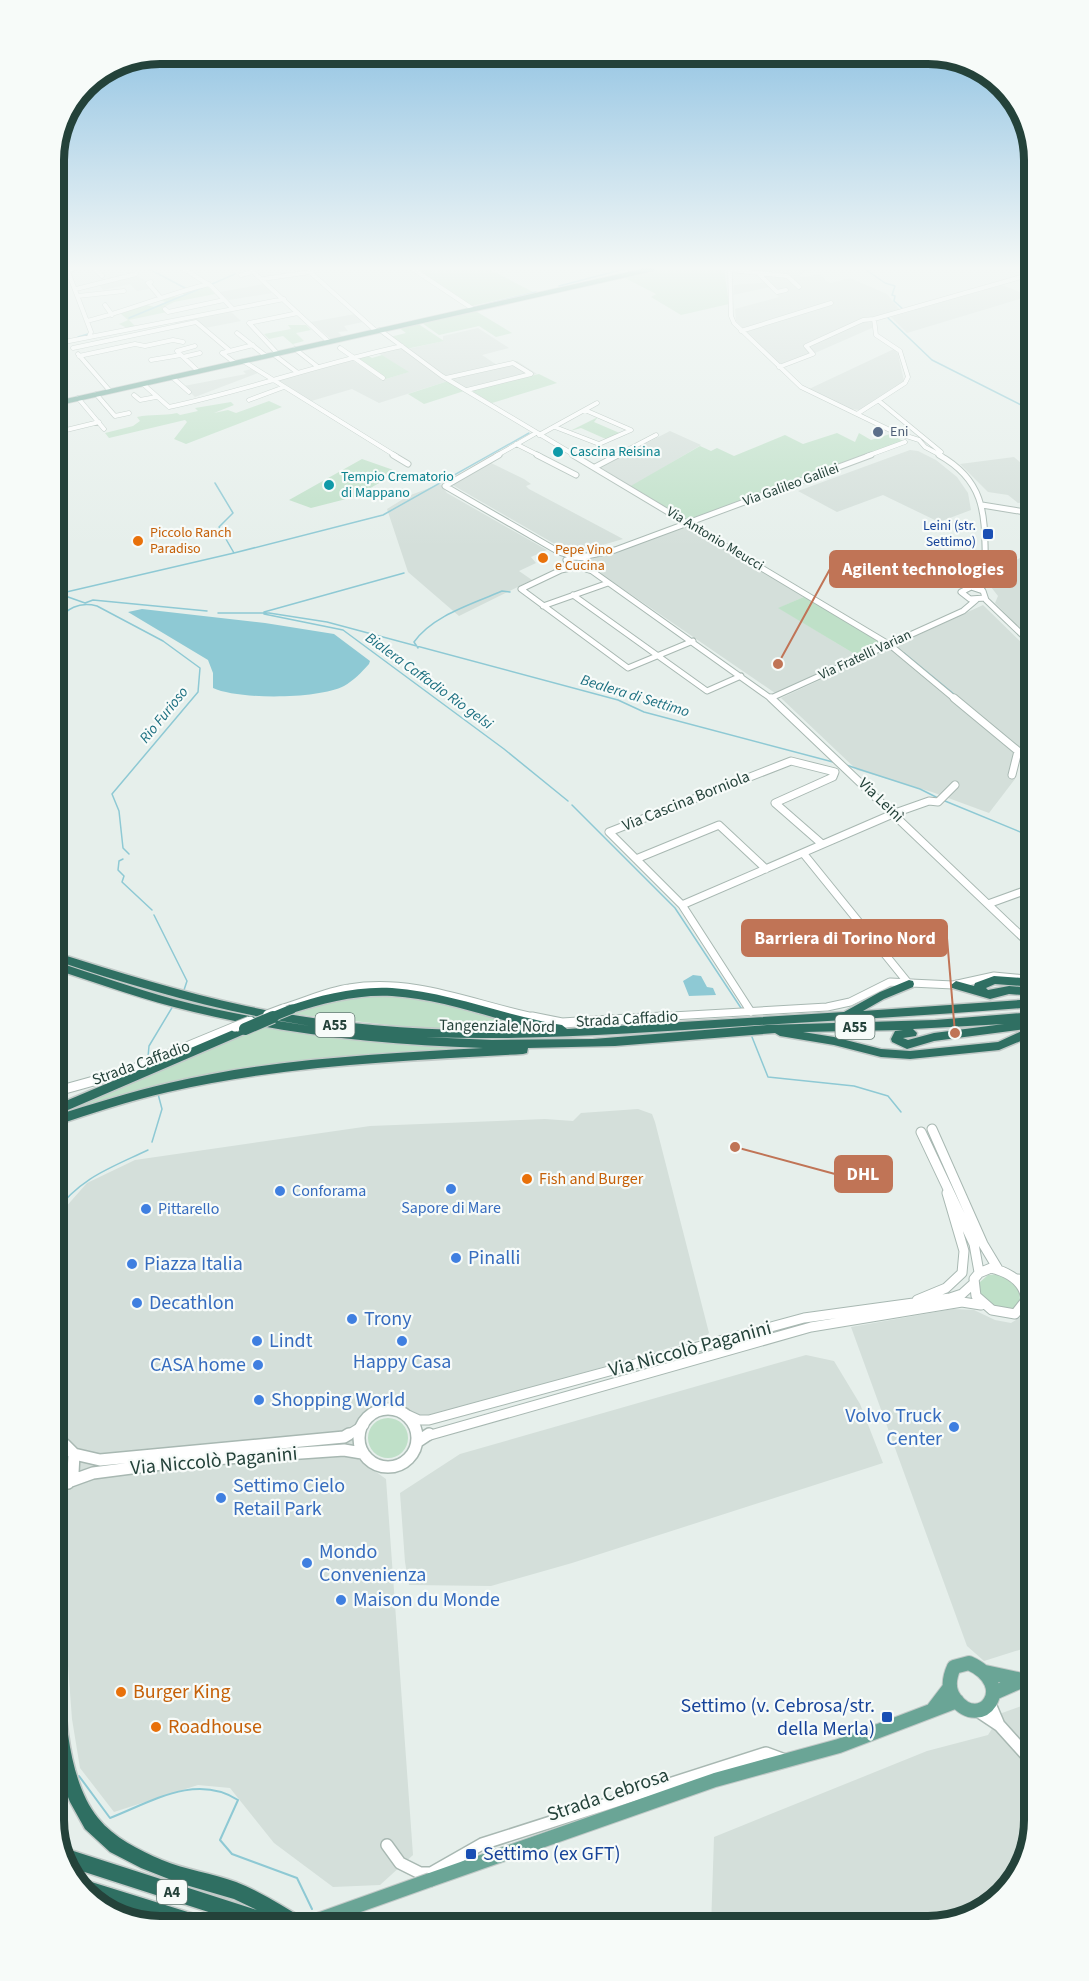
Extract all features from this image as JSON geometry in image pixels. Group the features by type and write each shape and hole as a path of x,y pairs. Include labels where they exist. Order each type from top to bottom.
{"highway":[{"name":"Tangenziale Nord","path":"65,960 203,1002 318,1023 456,1035 625,1030 1024,1004"},
{"name":"Tangenziale Nord","path":"65,968 191,1007 322,1032 444,1042 593,1043 762,1029 1024,1020"},
{"path":"984,993 979,986 990,980 1024,982"},
{"path":"777,1020 852,1012 909,984"},
{"path":"956,985 993,995 1009,990 1024,991"},
{"name":"A55","path":"64,1106 288,1008 338,997 391,992 433,999 548,1027 625,1030"},
{"path":"852,1027 899,1034 976,1028 1024,1021"},
{"path":"762,1029 834,1041 881,1053 910,1055 993,1048 1011,1043 1024,1035"},
{"name":"A55","path":"64,1118 161,1088 259,1069 564,1048 593,1043"},
{"path":"64,1747 72,1790 91,1823 115,1845 139,1859 168,1871 253,1898 282,1916"},
{"name":"A4","path":"73,1860 249,1916"},
{"name":"A4","path":"98,1893 172,1916"}],"main road":[{"path":"65,401 241,361"},
{"path":"1024,1676 985,1672 973,1664 960,1664 951,1673 950,1687 957,1701 966,1709 988,1703 1024,1680"},
{"path":"985,1672 988,1703"},
{"name":"Strada Cebrosa","path":"934,1708 950,1687"},
{"name":"Strada Cebrosa","path":"331,1916 733,1774 860,1739 934,1708 957,1701"}],"street":[{"path":"84,361 110,391"},
{"path":"188,361 198,371"},
{"path":"244,361 408,464"},
{"path":"284,361 298,373"},
{"path":"311,361 318,367"},
{"path":"143,384 156,397 170,406 229,394 336,361"},
{"path":"357,361 383,378"},
{"name":"Via Antonio Meucci","path":"423,361 446,378 538,434 890,645 1018,751 1012,775"},
{"path":"772,361 801,387 953,463"},
{"path":"778,367 793,361"},
{"path":"857,414 905,383 908,377 903,361"},
{"path":"446,378 513,363 531,374 467,390"},
{"path":"488,368 506,381"},
{"path":"172,377 189,392"},
{"path":"249,400 284,387"},
{"path":"96,394 115,416 129,413"},
{"path":"134,394 140,400 156,397"},
{"path":"78,398 104,429"},
{"path":"879,401 953,463 972,481 980,495 985,583 981,589"},
{"path":"597,403 516,444 446,483 445,486 559,552 582,557 597,555"},
{"path":"555,426 599,444 631,430 585,410"},
{"path":"65,430 99,422"},
{"path":"595,467 656,435"},
{"path":"906,440 916,444"},
{"name":"Via Galileo Galilei","path":"895,448 906,440"},
{"path":"516,444 576,475"},
{"name":"Via Galileo Galilei","path":"597,555 895,448 916,444"},
{"path":"981,505 1024,512"},
{"path":"559,552 567,562 592,571"},
{"path":"597,555 588,563 561,570 521,589 628,668 693,641"},
{"path":"561,570 574,556"},
{"path":"582,557 592,571"},
{"name":"Via Leinì","path":"592,571 771,698 895,813 1024,938"},
{"path":"984,577 981,585 962,590 962,594 997,610"},
{"path":"543,606 608,583"},
{"path":"974,587 981,589 986,594 985,598 1024,636"},
{"path":"573,595 707,691 741,676"},
{"path":"958,612 968,603 967,598"},
{"path":"977,600 985,598"},
{"name":"Via Fratelli Varian","path":"771,698 969,608 977,600"},
{"name":"Via Cascina Borniola","path":"751,1012 682,905 609,832 791,761 835,772 833,777 776,804 822,844"},
{"path":"682,905 895,813 929,801 932,803 943,800 955,785"},
{"path":"636,859 719,825 766,868"},
{"path":"803,853 909,984"},
{"path":"988,904 1024,891"},
{"name":"Strada Caffadio","path":"288,1008 325,993 349,988 400,986 433,990 527,1016 562,1023 835,1005 859,998 887,983 956,985 994,976 1024,980"},
{"name":"Strada Caffadio","path":"64,1089 126,1072 240,1028"},
{"path":"932,1130 983,1244 998,1269 1017,1279 1024,1287"},
{"path":"921,1132 946,1190 957,1205 974,1244 979,1272 973,1284 981,1305 988,1311 1006,1316 1021,1310 1024,1306"},
{"path":"916,1301 944,1290 957,1281 964,1269 964,1252 948,1205 946,1190"},
{"path":"979,1272 998,1269"},
{"path":"1017,1279 1024,1279"},
{"name":"Via Niccolò Paganini","path":"408,1415 419,1420 429,1420 804,1318 950,1298 962,1294 973,1284"},
{"name":"Via Niccolò Paganini","path":"417,1442 432,1432 810,1327 962,1302 981,1305"},
{"path":"388,1410 408,1415 414,1422 417,1442 407,1459 392,1466 374,1464 362,1453 360,1444 364,1425 370,1418 388,1410"},
{"name":"Via Niccolò Paganini","path":"64,1444 74,1454 100,1460 344,1437 364,1425"},
{"name":"Via Niccolò Paganini","path":"64,1489 93,1473 185,1461 344,1450 362,1453"},
{"path":"64,1484 73,1473 74,1454"},
{"path":"988,1703 1000,1726 1024,1753"},
{"path":"387,1845 400,1863 420,1873 431,1873 482,1844 660,1786 766,1753 786,1761"},
{"path":"648,1804 660,1786"}],"shaded area":[{"path":"338,361 354,361 383,380 408,372 392,361 421,361 448,381 379,403 352,389 308,402 276,380"},
{"path":"424,361 492,361 497,365 518,361 537,374 470,390 442,376"},
{"path":"777,361 796,361 783,367"},
{"path":"868,361 900,361 904,381 859,410 851,409 809,389"},
{"path":"252,369 258,373 195,397 184,386 246,374 243,371"},
{"path":"670,431 701,445 631,487 600,467"},
{"path":"910,450 918,451 936,460 957,477 968,493 971,510 939,522 883,495 837,512 798,491"},
{"path":"1014,457 1024,466 1024,502 1018,503 1008,495 988,492 960,464"},
{"path":"487,461 524,479 531,484 526,486 529,489 623,539 572,554 449,483"},
{"path":"440,484 447,493 547,550 531,557 536,563 519,571 532,580 459,616 408,572 387,509 408,496"},
{"path":"688,523 806,596 779,608 858,656 775,693 591,567 588,562 597,555"},
{"path":"1022,557 1024,559 1024,633 995,603 998,596 991,587 990,573"},
{"path":"983,605 1024,645 1024,744 1015,779 989,813 932,792 857,770 781,698"},
{"name":"Settimo Cielo Retail Park","path":"638,1109 652,1114 709,1333 704,1338 437,1415 418,1415 381,1407 357,1425 358,1459 386,1479 413,1855 380,1885 333,1887 274,1843 230,1788 198,1785 114,1812 80,1768 72,1719 64,1614 64,1209 87,1183 135,1160 370,1126 545,1119 573,1121 581,1113"},
{"path":"953,1309 974,1310 995,1320 1011,1323 1024,1315 1024,1648 984,1661 967,1646 851,1327"},
{"path":"806,1355 834,1361 860,1404 883,1463 572,1563 491,1586 409,1585 400,1493 460,1454"},
{"path":"1024,1705 1024,1833 1015,1863 987,1897 965,1909 947,1915 711,1916 714,1837 927,1751 988,1735 1002,1713"}],"green space":[{"path":"358,361 392,361 409,372 386,379"},
{"path":"539,374 557,383 492,403 470,390"},
{"path":"448,381 464,391 424,404 408,394"},
{"path":"269,401 282,407 186,444 174,439 187,422 185,420 109,438 105,433 133,426 140,421 137,417 177,413 180,415 198,411 195,408 231,402 234,405 214,413 228,410 236,413"},
{"path":"598,417 594,422 622,434 608,440 581,428 570,431"},
{"path":"837,433 855,442 859,433 871,440 890,434 905,442 688,523 629,487 700,446 711,451 717,448 734,456 785,435 803,444"},
{"path":"362,459 399,472 354,497 311,508 289,500"},
{"path":"806,596 880,641 880,646 858,656 778,608"},
{"path":"393,995 435,1001 538,1030 416,1028 292,1014 317,1005 342,1000"},
{"path":"261,1027 330,1037 465,1049 245,1069 149,1088 64,1114 64,1110"},
{"path":"988,1275 1000,1275 1014,1283 1020,1299 1014,1308 995,1308 980,1294 980,1282"},
{"path":"388,1418 396,1419 402,1424 407,1430 407,1446 402,1452 396,1457 388,1458 380,1457 374,1452 369,1446 368,1438 369,1430 374,1424 380,1419"},
{"path":"64,1452 68,1462 64,1477"}],"water":[{"path":"142,609 265,623 334,634 370,661 351,682 332,690 298,696 259,696 225,692 213,688 213,673 208,660 128,612"},
{"path":"693,975 701,976 707,987 713,988 716,995 689,996 683,981"}],"waterway":[{"path":"935,361 1024,406"},
{"path":"234,553 383,515 529,433"},
{"path":"215,483 233,513 219,527 234,553"},
{"path":"65,592 234,553"},
{"path":"264,612 404,573"},
{"path":"417,646 414,642 422,633 443,617 502,591 510,592"},
{"name":"Bealera di Settimo","path":"65,596 85,603 93,600 207,611"},
{"name":"Rio Furioso","path":"65,613 79,605 97,606 163,641 200,668 198,692 112,794 119,811 123,848 129,854"},
{"name":"Bealera di Settimo","path":"218,613 269,613 327,622 417,646"},
{"name":"Bialera Caffadio Rio gelsi","path":"264,614 343,630 504,749 568,801"},
{"name":"Bealera di Settimo","path":"417,646 618,700 644,712 833,762"},
{"path":"904,653 955,695"},
{"path":"977,713 1023,751 1021,774 1024,777"},
{"name":"Bealera di Settimo","path":"846,765 920,789 938,798"},
{"name":"Bealera di Settimo","path":"945,801 1024,833"},
{"name":"Bialera Caffadio Rio gelsi","path":"572,805 675,908 741,1008"},
{"name":"Rio Furioso","path":"123,859 119,861 118,870 124,876 122,882 152,910"},
{"name":"Rio Furioso","path":"154,915 187,981 184,990"},
{"name":"Rio Furioso","path":"148,1057 149,1046 173,1006"},
{"name":"Bialera Caffadio Rio gelsi","path":"752,1037 768,1077 854,1086 888,1096 901,1112"},
{"name":"Rio Furioso","path":"152,1142 162,1109 158,1094"},
{"name":"Rio Furioso","path":"64,1201 96,1175 148,1150"},
{"name":"Rio Furioso","path":"79,1776 110,1818 157,1798 190,1790 206,1789 222,1792 238,1800 220,1840 232,1854 297,1878 312,1909"}],"place":[{"name":"Eni","path":"878,432"},
{"name":"Cascina Reisina","path":"558,452"},
{"name":"Tempio Crematorio di Mappano","path":"329,485"},
{"name":"Leini (str. Settimo)","path":"988,534"},
{"name":"Piccolo Ranch Paradiso","path":"138,541"},
{"name":"Pepe Vino e Cucina","path":"543,558"},
{"name":"Agilent technologies","path":"778,664"},
{"name":"Barriera di Torino Nord","path":"955,1033"},
{"name":"DHL","path":"735,1147"},
{"name":"Fish and Burger","path":"527,1179"},
{"name":"Sapore di Mare","path":"451,1189"},
{"name":"Conforama","path":"280,1191"},
{"name":"Pittarello","path":"146,1209"},
{"name":"Pinalli","path":"456,1258"},
{"name":"Piazza Italia","path":"132,1264"},
{"name":"Decathlon","path":"137,1303"},
{"name":"Trony","path":"352,1319"},
{"name":"Lindt","path":"257,1341"},
{"name":"Happy Casa","path":"402,1341"},
{"name":"CASA home","path":"258,1365"},
{"name":"Shopping World","path":"259,1400"},
{"name":"Volvo Truck Center","path":"954,1427"},
{"name":"Settimo Cielo Retail Park","path":"221,1498"},
{"name":"Mondo Convenienza","path":"307,1563"},
{"name":"Maison du Monde","path":"341,1600"},
{"name":"Burger King","path":"121,1692"},
{"name":"Settimo (v. Cebrosa/str. della Merla)","path":"887,1717"},
{"name":"Roadhouse","path":"156,1727"},
{"name":"Settimo (ex GFT)","path":"471,1854"}]}
